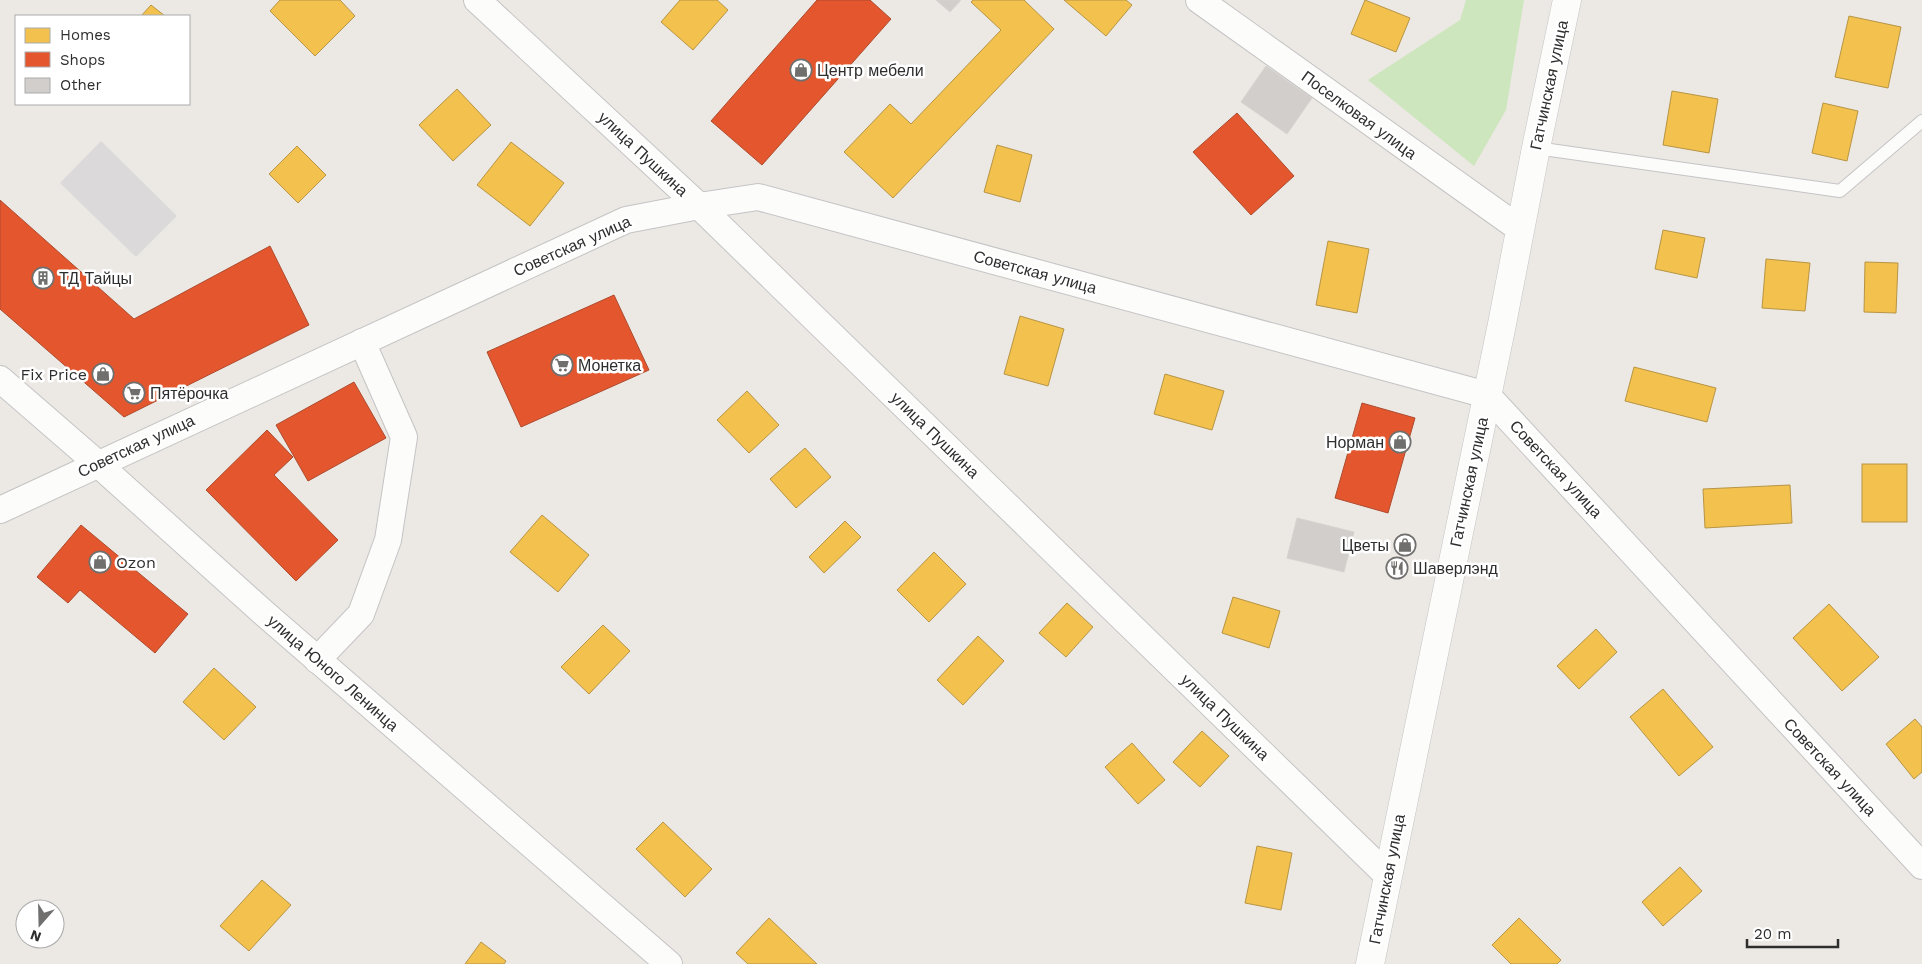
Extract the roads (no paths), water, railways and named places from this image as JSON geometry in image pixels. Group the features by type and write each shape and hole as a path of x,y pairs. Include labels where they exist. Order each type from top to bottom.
{"main road":[{"name":"Гатчинская улица","path":"1370,964 1567,0"}],"street":[{"name":"улица Пушкина","path":"477,0 699,206 1387,875"},
{"name":"Поселковая улица","path":"1199,0 1520,230"},
{"name":"Советская улица","path":"0,510 626,220 758,197 1487,395 1922,866"},
{"path":"317,660 361,614 388,540 404,437 362,342"},
{"name":"улица Юного Ленинца","path":"0,379 317,660 669,964"}],"lane":[{"path":"1536,148 1840,191 1922,121"}],"place":[{"name":"Центр мебели","path":"801,70"},
{"name":"ТД Тайцы","path":"43,278"},
{"name":"Монетка","path":"562,365"},
{"name":"Fix Price","path":"103,374"},
{"name":"Пятёрочка","path":"134,393"},
{"name":"Норман","path":"1400,442"},
{"name":"Цветы","path":"1405,545"},
{"name":"Ozon","path":"100,562"},
{"name":"Шаверлэнд","path":"1397,568"}]}
